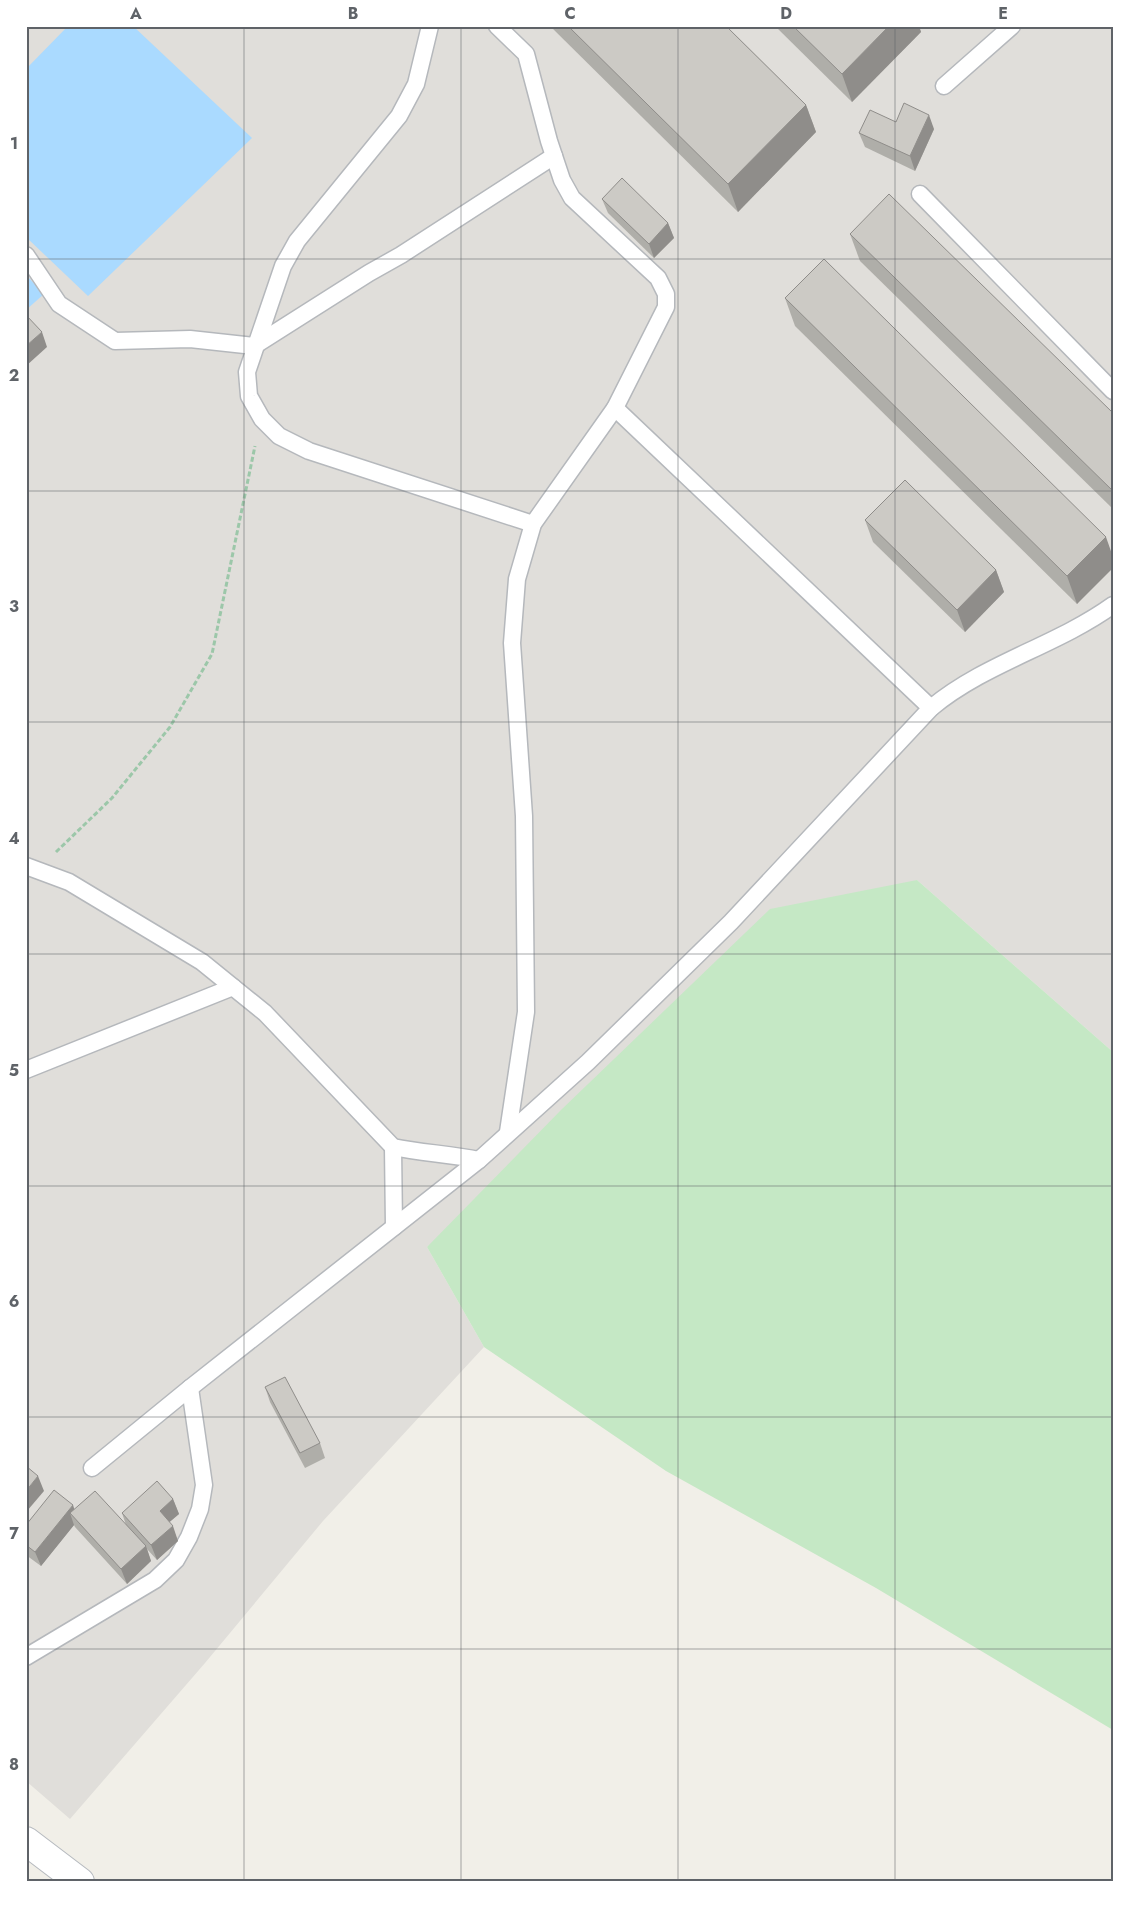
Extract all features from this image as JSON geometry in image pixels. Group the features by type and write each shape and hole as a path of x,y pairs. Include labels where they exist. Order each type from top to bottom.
{"main road":[{"path":"26,1841 80,1882"}],"lane":[{"path":"430,26 416,84 399,116 297,241 282,266 254,346 247,372 250,396 262,419 279,436 309,451 533,524"},
{"path":"497,26 526,54 554,156 562,180 572,198 658,278 666,294 666,307 615,408 533,524 518,579 512,643 524,816 526,1012 508,1132"},
{"path":"944,86 1012,26"},
{"path":"26,255 59,304 115,340 190,339 254,346 369,273 401,256 554,156"},
{"path":"920,194 1113,391"},
{"path":"615,408 931,708"},
{"path":"92,1468 190,1388 479,1160 588,1062 667,987 731,922 931,708 954,689 1093,620 1113,605"},
{"path":"32,868 69,882 202,962 234,986 265,1013 393,1147 479,1160"},
{"path":"26,1070 234,986"},
{"path":"393,1147 394,1227"},
{"path":"26,1657 155,1580 176,1560 189,1537 200,1509 204,1485 190,1388"}],"path":[{"path":"32,868 112,798 170,727 212,654 246,486 262,419"}],"shaded area":[{"path":"32,26 1113,26 1113,1052 917,880 427,1247 484,1347 323,1521 205,1663 70,1819 26,1781 26,32"}],"green space":[{"path":"917,880 1113,1052 1113,1730 876,1588 666,1471 484,1347 427,1247 561,1110 770,909"}],"water":[{"path":"68,26 133,26 252,138 88,296 26,237 26,69"},
{"path":"26,275 44,294 26,310"}],"building":[{"path":"568,26 726,26 806,105 728,184"},
{"path":"793,26 889,26 842,74"},
{"path":"904,103 929,115 910,156 859,133 870,110 896,122"},
{"path":"622,178 668,223 649,244 602,199"},
{"path":"889,194 1113,413 1113,491 850,234"},
{"path":"824,259 1106,537 1067,576 785,298"},
{"path":"26,315 42,332 26,346"},
{"path":"905,480 996,570 957,610 865,520"},
{"path":"285,1377 320,1443 300,1453 265,1387"},
{"path":"26,1466 38,1476 26,1491"},
{"path":"157,1481 173,1499 160,1511 173,1526 151,1545 122,1513"},
{"path":"54,1490 73,1505 35,1552 26,1545 26,1525"},
{"path":"95,1491 146,1546 121,1569 70,1513"}]}
